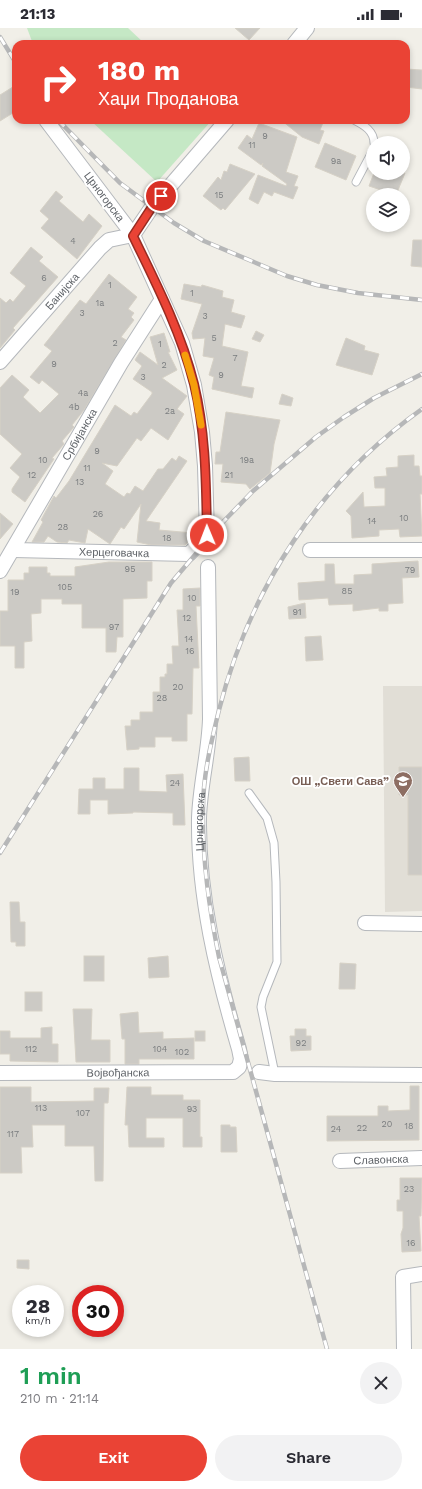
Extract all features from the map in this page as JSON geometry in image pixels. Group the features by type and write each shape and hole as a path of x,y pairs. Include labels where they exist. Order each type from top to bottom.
{"street":[{"path":"298,40 308,28"},
{"name":"Црногорска","path":"49,124 133,236 182,343 194,385 205,466 207,535"},
{"path":"133,236 152,207 225,124"},
{"name":"Банијска","path":"0,362 100,248 109,240 133,236"},
{"name":"Србијанска","path":"0,571 14,550 121,363 162,299"},
{"name":"Херцеговачка","path":"14,550 189,554 207,535"},
{"path":"310,550 422,550"},
{"name":"Црногорска","path":"208,567 210,719 199,818 201,859 208,918 216,959 241,1059 239,1067 236,1071"},
{"path":"365,923 422,924"},
{"name":"Војвођанска","path":"0,1073 236,1071"},
{"path":"259,1072 275,1074 422,1075"},
{"name":"Славонска","path":"340,1160 422,1158"},
{"path":"404,1349 403,1277 422,1274"}],"lane":[{"path":"362,124 366,126 373,136"},
{"path":"356,182 366,163"},
{"path":"249,793 267,818 274,843 277,904 277,962 264,991 261,1007 275,1074"}],"shaded area":[{"name":"ОШ „Свети Сава”","path":"383,686 422,686 422,911 385,912"}],"green space":[{"path":"27,28 128,28 141,40 32,40"},
{"path":"94,124 208,124 157,182"}],"building":[{"path":"235,28 260,28 249,40"},
{"path":"410,69 422,70 422,89 410,88"},
{"path":"12,88 12,114 0,121 0,95"},
{"path":"259,124 297,137 286,172 298,176 294,186 298,187 293,199 274,192 272,196 264,192 258,204 249,199 258,175 286,186 287,184 262,166 263,163 261,165 238,148 247,135 252,139"},
{"path":"286,124 322,124 320,130 324,131 319,144 302,137"},
{"path":"325,143 356,156 346,180 315,167"},
{"path":"230,164 255,174 225,210 223,208 221,210 203,196 218,177 221,180 224,171 227,172"},
{"path":"371,180 402,180 399,188 375,188 369,186"},
{"path":"56,191 63,197 59,201 83,222 89,214 102,226 77,259 41,228 49,219 40,211"},
{"path":"413,240 422,240 422,267 411,266"},
{"path":"31,247 43,257 39,261 58,277 13,328 15,330 0,348 0,298 6,303 10,299 13,302 26,286 10,273"},
{"path":"109,274 137,297 128,309 134,313 131,317 134,320 121,337 126,340 84,410 72,425 74,427 62,441 64,444 52,458 54,459 25,502 12,492 12,489 20,477 10,468 22,454 0,434 0,388 12,375 29,390 23,397 40,413 59,394 42,380 39,384 30,377 52,351 44,345 80,300 86,304"},
{"path":"184,284 201,287 202,285 223,291 222,297 234,300 231,312 245,316 241,328 225,324 222,346 248,352 241,386 254,388 252,398 212,389 214,377 209,375 214,358 203,356 205,338 193,339 192,333 202,304 181,299"},
{"path":"256,331 264,335 260,342 252,339"},
{"path":"164,333 170,352 168,352 177,370 162,378 187,396 177,409 184,414 168,440 151,428 141,441 137,438 117,466 102,463 113,471 105,484 124,497 127,493 130,494 135,486 143,491 158,469 163,469 172,458 176,461 179,456 187,461 146,521 160,523 159,530 193,533 192,538 185,545 151,545 137,542 141,504 124,529 121,527 110,544 88,529 85,543 69,540 67,543 57,542 48,536 44,542 32,542 43,522 41,520 54,496 56,498 69,481 115,405 131,416 134,412 137,414 152,394 152,392 133,379 142,366 135,360 140,352 158,365 150,337"},
{"path":"346,338 365,346 364,350 379,354 372,375 336,365"},
{"path":"282,394 293,398 291,406 279,404"},
{"path":"226,412 280,420 274,444 270,473 250,489 246,484 221,482 223,464 215,464 216,452 220,452"},
{"path":"414,455 414,466 419,466 420,476 422,476 422,494 420,494 422,536 400,537 399,529 379,530 379,536 352,538 351,516 346,511 363,492 364,507 385,506 385,488 375,488 374,477 387,476 386,468 398,467 398,456"},
{"path":"0,513 13,524 0,539"},
{"path":"418,561 419,577 402,578 403,603 388,604 388,611 379,611 379,608 353,611 353,604 329,605 328,598 299,600 298,583 325,581 325,564 334,564 335,584 354,584 354,575 372,574 372,564"},
{"path":"109,562 152,562 152,581 147,581 147,598 123,599 123,637 117,637 116,652 106,652 106,628 82,628 82,604 62,604 62,599 41,599 41,613 31,614 32,641 24,642 24,668 15,668 15,646 0,646 0,611 8,611 8,580 24,580 24,573 29,573 29,567 47,567 47,573 50,573 50,576 75,576 75,567"},
{"path":"200,588 200,606 196,606 199,668 193,668 192,714 187,714 187,741 172,741 172,737 155,737 155,747 139,747 139,749 127,750 125,726 131,726 131,720 140,720 140,712 153,712 153,692 160,692 160,677 165,677 165,674 167,674 167,664 173,664 172,646 179,646 177,610 183,610 183,589"},
{"path":"305,603 306,618 289,619 288,607"},
{"path":"321,636 323,660 306,661 305,637"},
{"path":"249,757 250,781 235,781 234,758"},
{"path":"399,767 422,767 422,875 408,875 408,795 399,795"},
{"path":"124,768 139,768 139,791 167,792 166,775 183,774 185,825 173,825 173,813 133,812 108,814 108,800 90,800 90,814 78,814 79,789 93,789 93,778 105,778 105,789 124,789"},
{"path":"10,902 19,902 20,922 25,922 25,946 16,946 16,942 11,942"},
{"path":"84,956 104,956 104,981 84,981"},
{"path":"168,956 169,977 149,978 148,958"},
{"path":"340,963 356,964 355,989 339,989"},
{"path":"25,992 42,992 42,1011 25,1011"},
{"path":"73,1009 92,1009 91,1040 110,1040 110,1062 76,1062"},
{"path":"138,1012 139,1033 163,1032 163,1039 194,1038 194,1059 139,1059 139,1064 125,1064 125,1039 122,1039 120,1014"},
{"path":"52,1027 52,1044 58,1044 58,1062 10,1061 10,1054 0,1054 0,1031 10,1031 10,1038 41,1038 41,1028"},
{"path":"295,1029 306,1029 306,1036 311,1036 311,1050 291,1051 290,1036 295,1036"},
{"path":"195,1031 205,1031 205,1041 195,1041"},
{"path":"410,1086 419,1086 419,1140 327,1141 327,1116 378,1116 378,1106 388,1106 388,1111 410,1110"},
{"path":"0,1087 31,1087 31,1102 94,1101 94,1088 109,1088 108,1103 104,1103 103,1181 95,1181 94,1146 65,1146 65,1125 32,1125 33,1147 21,1147 22,1173 0,1173"},
{"path":"127,1087 151,1087 151,1095 183,1095 183,1100 200,1100 200,1137 202,1137 202,1147 183,1147 183,1118 146,1118 146,1138 164,1138 164,1147 129,1147 128,1125 125,1125"},
{"path":"221,1125 236,1127 237,1152 221,1152"},
{"path":"400,1178 422,1178 421,1216 419,1216 421,1251 402,1252 401,1234 403,1228 403,1211 397,1211 397,1200 400,1200"},
{"path":"17,1260 29,1260 29,1269 17,1268"}],"railway":[{"path":"0,37 12,56"},
{"path":"62,124 120,183 174,223 204,241 287,276 317,285 358,293 422,300"},
{"path":"0,853 171,583 223,522 253,491 316,437 374,398 422,374"},
{"path":"327,1349 219,957 209,902 205,865 203,828 204,784 216,722 232,665 249,622 270,580 294,541 321,504 351,470 385,438 422,409"}],"slow traffic":[{"path":"185,355 194,385 201,425"}],"place":[{"name":"ОШ „Свети Сава”","path":"403,798"}],"route":[{"path":"161,196 133,236 182,343 194,385 202,432 205,466 207,535"}]}
